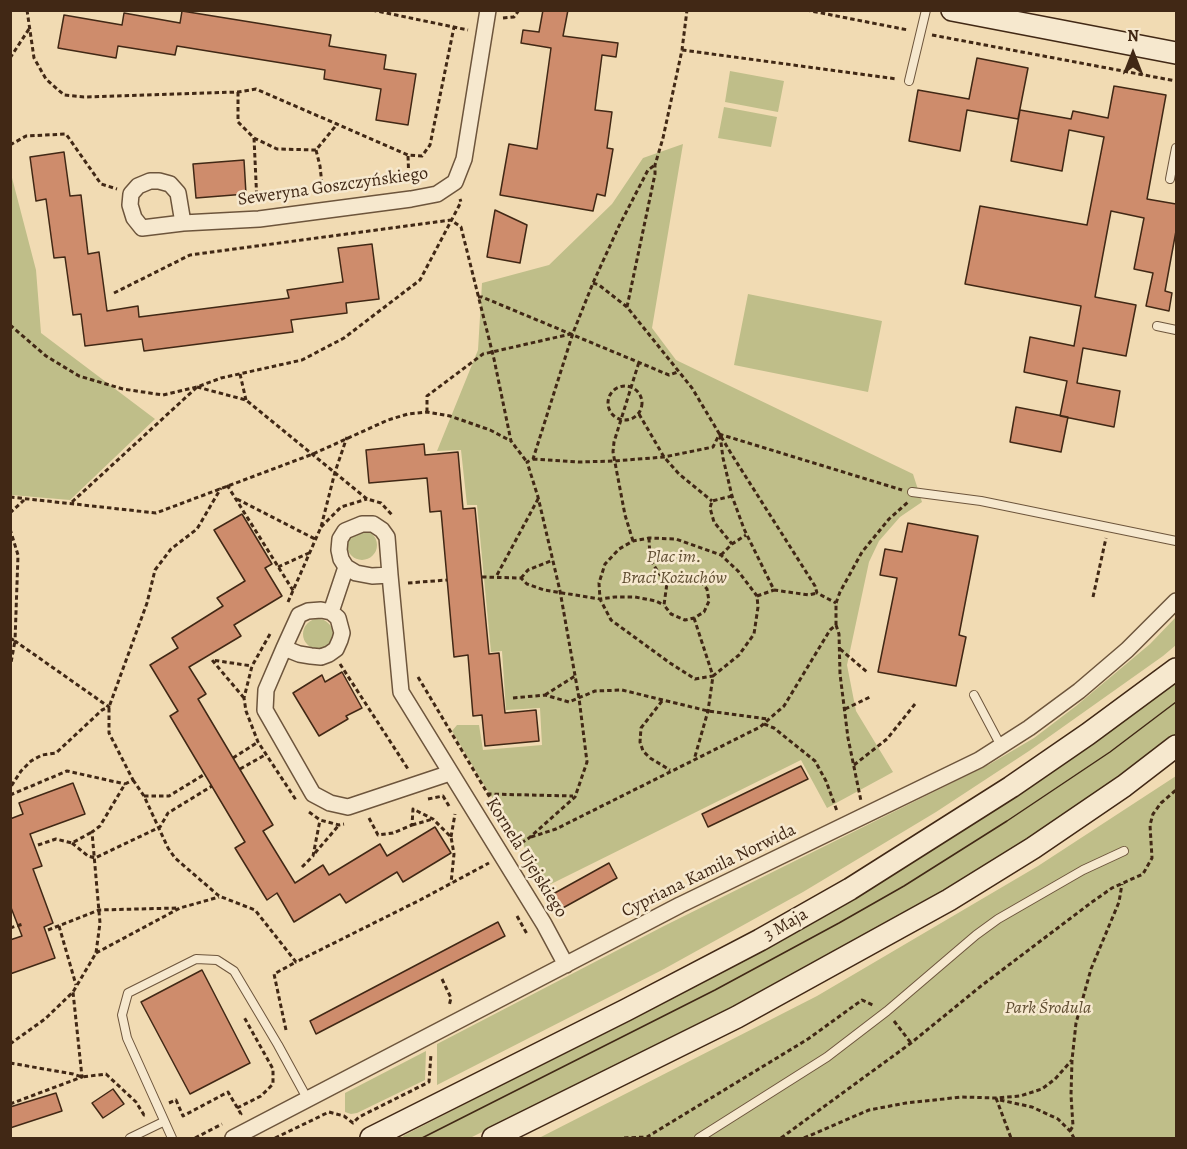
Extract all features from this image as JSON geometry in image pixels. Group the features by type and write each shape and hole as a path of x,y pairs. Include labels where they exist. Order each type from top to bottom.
{"main road":[{"path":"952,10 1176,52"},
{"name":"3 Maja","path":"371,1138 626,1010 760,940 850,889 1011,787 1176,669"},
{"path":"493,1138 737,1017 949,900 1033,849 1124,786 1176,746"}],"street":[{"name":"Seweryna Goszczyńskiego","path":"131,194 130,205 134,218 142,228 183,223 259,219 437,194 456,182 464,159 488,10"},
{"path":"131,194 138,186 150,181 170,184 178,193 183,223"},
{"name":"Kornela Ujejskiego","path":"346,567 339,550 340,539 345,531 362,524 373,524 382,530 387,537 401,692 544,924 566,965"},
{"path":"331,612 346,567 356,573 372,576 390,574"},
{"name":"Cypriana Kamila Norwida","path":"233,1138 680,905 979,760 1078,691 1127,650 1176,601"},
{"path":"285,648 299,654 321,657 332,652 336,649 342,633 338,618 331,612 321,610 308,611 299,615 266,690 265,710 313,794 330,803 348,807 450,773"}],"lane":[{"path":"909,81 926,10"},
{"path":"1170,179 1176,148"},
{"path":"1157,326 1176,330"},
{"path":"912,492 981,501 1176,541"},
{"path":"974,695 1001,746"},
{"path":"699,1138 827,1057 887,1011 998,919 1083,870 1124,851"},
{"path":"171,1138 127,1038 122,1015 129,993 196,959 217,960 234,970 308,1100"},
{"path":"130,1138 163,1122"}],"path":[{"path":"27,10 34,58 46,80 64,95 84,97 238,92 256,89 408,155 422,156 430,145 454,27"},
{"path":"372,10 485,33"},
{"path":"627,307 655,165 682,50 687,10"},
{"path":"806,10 1176,81"},
{"path":"10,58 29,27"},
{"path":"682,50 882,77"},
{"path":"238,92 238,122 254,138 277,149 316,150"},
{"path":"316,150 338,123"},
{"path":"10,145 26,136 66,134 100,184 131,194"},
{"path":"254,138 259,219"},
{"path":"316,150 322,185"},
{"path":"408,155 409,177"},
{"path":"533,459 573,333 593,283 648,170 655,165"},
{"path":"10,325 46,356 80,376 123,389 163,395 197,387 240,374 302,360 344,338 420,280 451,220"},
{"path":"114,293 190,255 451,220 461,227 511,441"},
{"path":"593,283 599,285 627,307 692,388 815,586 817,593"},
{"path":"478,297 573,333 669,375 678,372"},
{"path":"427,412 427,396 483,354 573,333"},
{"path":"633,541 614,461 614,442 639,362"},
{"path":"240,374 246,400"},
{"path":"623,385 638,390 643,406 639,414 631,420 621,420 614,416 607,402 609,394 615,388 623,385"},
{"path":"197,387 246,400 367,499 381,502 394,517"},
{"path":"72,502 197,387"},
{"path":"10,497 156,513 313,454 388,420 408,414 427,412 450,416 490,430 511,441 527,462 538,497 560,591 579,698 587,762 575,796 529,838 518,845 451,883 274,974 288,1042 278,1045"},
{"path":"639,414 664,457 679,474 712,501"},
{"path":"527,462 533,459 579,462 664,457 713,447 719,434"},
{"path":"719,434 871,482 912,492 908,501 889,519 862,552 836,603 844,709 861,803"},
{"path":"719,434 732,496 746,535 774,590"},
{"path":"284,610 294,592 321,527 335,472 347,437"},
{"path":"227,485 294,592"},
{"path":"221,488 197,529 171,549 155,570 147,603 109,707 109,733 175,858 219,896 255,910 296,962"},
{"path":"712,501 732,496"},
{"path":"497,576 538,497"},
{"path":"235,498 315,539"},
{"path":"10,513 25,499"},
{"path":"321,527 341,507 367,499"},
{"path":"712,501 711,515 732,544"},
{"path":"10,529 18,555 15,641 10,668"},
{"path":"721,555 746,535"},
{"path":"649,538 650,559 667,583 664,605"},
{"path":"649,538 676,539 721,555 738,571 757,596 758,607 754,634 739,655 712,676 695,679 670,663 611,620 600,599 599,583 605,564 619,549 633,541 649,538"},
{"path":"1093,597 1104,546"},
{"path":"278,567 309,553"},
{"path":"521,578 528,570 553,560"},
{"path":"482,577 521,578 527,584 544,590 600,599 635,597 656,601 664,605 671,614 685,620 704,612 709,601 707,589 700,581 691,575 681,575 667,583"},
{"path":"408,584 447,580"},
{"path":"757,596 774,590 817,593 836,603"},
{"path":"694,618 712,676 708,711 694,760"},
{"path":"529,838 556,830 764,724 784,706 830,630 836,625"},
{"path":"273,628 252,666 244,698 246,711 265,755 302,808 320,820 339,825 347,823"},
{"path":"10,638 109,707"},
{"path":"840,649 867,672"},
{"path":"332,652 406,764 422,801 443,796 461,824"},
{"path":"244,698 212,660 252,666"},
{"path":"417,670 418,681 556,909"},
{"path":"545,695 575,676"},
{"path":"513,698 545,695 569,702 595,691 622,690 708,711 770,719"},
{"path":"844,709 873,696"},
{"path":"662,701 641,728 640,742 643,751 650,758 671,771"},
{"path":"854,765 887,739 915,704"},
{"path":"10,788 31,761 42,755 56,753 102,710 109,707"},
{"path":"764,724 774,728 815,761 826,781 838,813 846,810"},
{"path":"233,758 258,742"},
{"path":"240,770 265,755"},
{"path":"10,795 67,771 125,784"},
{"path":"144,796 169,796 205,774"},
{"path":"72,843 100,826 125,784 133,780"},
{"path":"38,845 56,839 72,843 88,856 95,858 160,827 168,813 212,786"},
{"path":"781,1138 911,1043 1085,907 1122,884 1140,876 1149,867 1153,854 1150,829 1152,817 1161,803 1176,790"},
{"path":"486,794 575,796"},
{"path":"854,807 871,799"},
{"path":"409,804 413,809 433,819 451,837"},
{"path":"412,825 413,809"},
{"path":"451,883 454,854 451,837 455,814"},
{"path":"369,816 378,835 393,833 433,819"},
{"path":"313,856 320,820"},
{"path":"302,867 339,825"},
{"path":"10,1044 45,1019 73,992 96,953 100,923 92,832"},
{"path":"1070,1131 1073,1126 1072,1060 1076,1023 1091,969 1119,902 1122,884"},
{"path":"96,953 180,908 219,896"},
{"path":"48,930 99,910 180,908"},
{"path":"517,915 527,934"},
{"path":"10,928 23,924"},
{"path":"59,926 76,985"},
{"path":"73,992 82,1077"},
{"path":"624,1138 648,1138 808,1038 862,1000 887,1011 911,1043"},
{"path":"237,1108 261,1096 273,1084 273,1069 243,1015"},
{"path":"804,1138 869,1110 932,1099 1020,1096 1042,1089 1055,1079 1072,1060"},
{"path":"10,1063 82,1077"},
{"path":"10,1097 12,1103 82,1077 102,1073"},
{"path":"231,1098 241,1114 232,1119"},
{"path":"996,1098 1032,1107 1058,1119 1074,1138"},
{"path":"996,1098 1011,1138"},
{"path":"275,1138 329,1112 344,1116 353,1123"},
{"path":"195,1138 223,1124"},
{"path":"789,1133 792,1138"}],"green space":[{"path":"730,71 784,81 778,112 725,102"},
{"path":"724,107 777,117 771,147 718,138"},
{"name":"Plac im. Braci Kożuchów","path":"683,144 652,328 676,360 913,474 922,502 900,517 879,541 869,562 847,665 856,711 893,772 827,808 801,760 549,885 452,731 457,725 479,725 483,750 542,745 540,708 506,710 502,651 491,652 477,505 467,505 461,450 437,451 478,350 482,283 549,265 612,204 643,158"},
{"path":"11,174 36,270 41,333 155,419 70,500 11,495"},
{"path":"748,294 882,321 868,392 734,365"},
{"path":"362,530 373,534 377,545 373,556 362,560 351,556 347,545 351,534"},
{"path":"1176,617 1176,645 1163,656 1029,751 936,812 803,892 664,969 437,1085 437,1044 664,926 990,764 1034,738 1076,706 1150,644"},
{"path":"318,619 329,623 333,634 329,645 318,649 307,645 303,634 307,623"},
{"path":"1176,683 1176,734 1056,821 943,892 783,982 470,1138 404,1138 403,1136 729,968 836,908 1056,770"},
{"name":"Park Środula","path":"1176,776 1176,1138 539,1138 817,996 1038,866"},
{"path":"426,1051 425,1080 357,1113 345,1112 345,1093"}],"building":[{"path":"543,10 568,10 563,36 618,43 616,57 602,55 595,110 612,112 607,148 613,149 605,196 597,194 593,211 500,195 509,144 537,149 551,48 521,43 523,30 539,32"},
{"path":"182,11 331,35 329,46 386,55 384,69 416,74 408,125 376,120 381,89 324,79 325,70 177,46 175,55 118,46 116,58 58,48 64,15 122,25 124,13 180,23"},
{"path":"977,58 1028,68 1018,119 967,110 960,151 909,141 918,90 969,99"},
{"path":"1114,86 1166,95 1147,199 1176,204 1176,231 1165,291 1172,293 1169,311 1146,306 1153,273 1134,269 1144,218 1111,211 1095,297 1136,305 1126,356 1083,348 1077,383 1120,391 1114,427 1060,416 1067,381 1024,372 1030,337 1074,346 1081,306 965,284 980,206 1087,225 1104,137 1069,130 1062,171 1011,161 1020,110 1071,119 1073,111 1108,118"},
{"path":"64,152 70,196 81,195 88,254 99,252 107,311 138,306 139,317 289,298 287,290 343,282 338,248 372,244 379,299 346,303 347,313 291,320 293,332 144,351 142,339 85,346 81,314 73,315 65,257 54,258 46,199 36,201 30,157"},
{"path":"244,160 246,194 196,198 193,164"},
{"path":"495,210 527,225 520,263 487,257"},
{"path":"1016,407 1068,417 1061,452 1010,442"},
{"path":"424,444 425,455 458,452 463,509 475,508 489,654 499,653 505,713 536,710 539,741 485,746 482,715 473,716 468,655 454,657 441,511 430,512 427,478 369,483 366,450"},
{"path":"242,514 272,564 265,568 282,596 234,625 241,636 189,667 206,694 198,699 273,825 263,831 295,883 323,865 329,875 380,844 387,856 435,827 451,853 403,882 397,872 346,903 340,894 294,922 277,893 267,900 235,848 245,842 170,716 178,711 150,665 178,648 172,638 223,606 217,598 245,581 214,530"},
{"path":"908,523 978,536 959,635 966,637 956,686 878,672 897,578 880,575 885,549 902,552"},
{"path":"342,672 362,708 346,716 348,719 319,736 293,693 322,675 325,682"},
{"path":"801,766 808,779 708,827 702,814"},
{"path":"73,783 85,814 30,834 42,866 33,869 53,923 44,927 55,958 10,974 10,940 22,936 10,905 10,819 23,814 19,803"},
{"path":"609,863 617,878 561,909 553,894"},
{"path":"498,922 505,936 316,1034 310,1021"},
{"path":"202,970 250,1063 190,1094 141,1002"},
{"path":"113,1089 124,1104 103,1118 92,1103"},
{"path":"56,1093 62,1111 10,1128 10,1107"}],"tram line":[{"path":"422,1138 715,990 904,886 1110,752 1176,702"}]}
